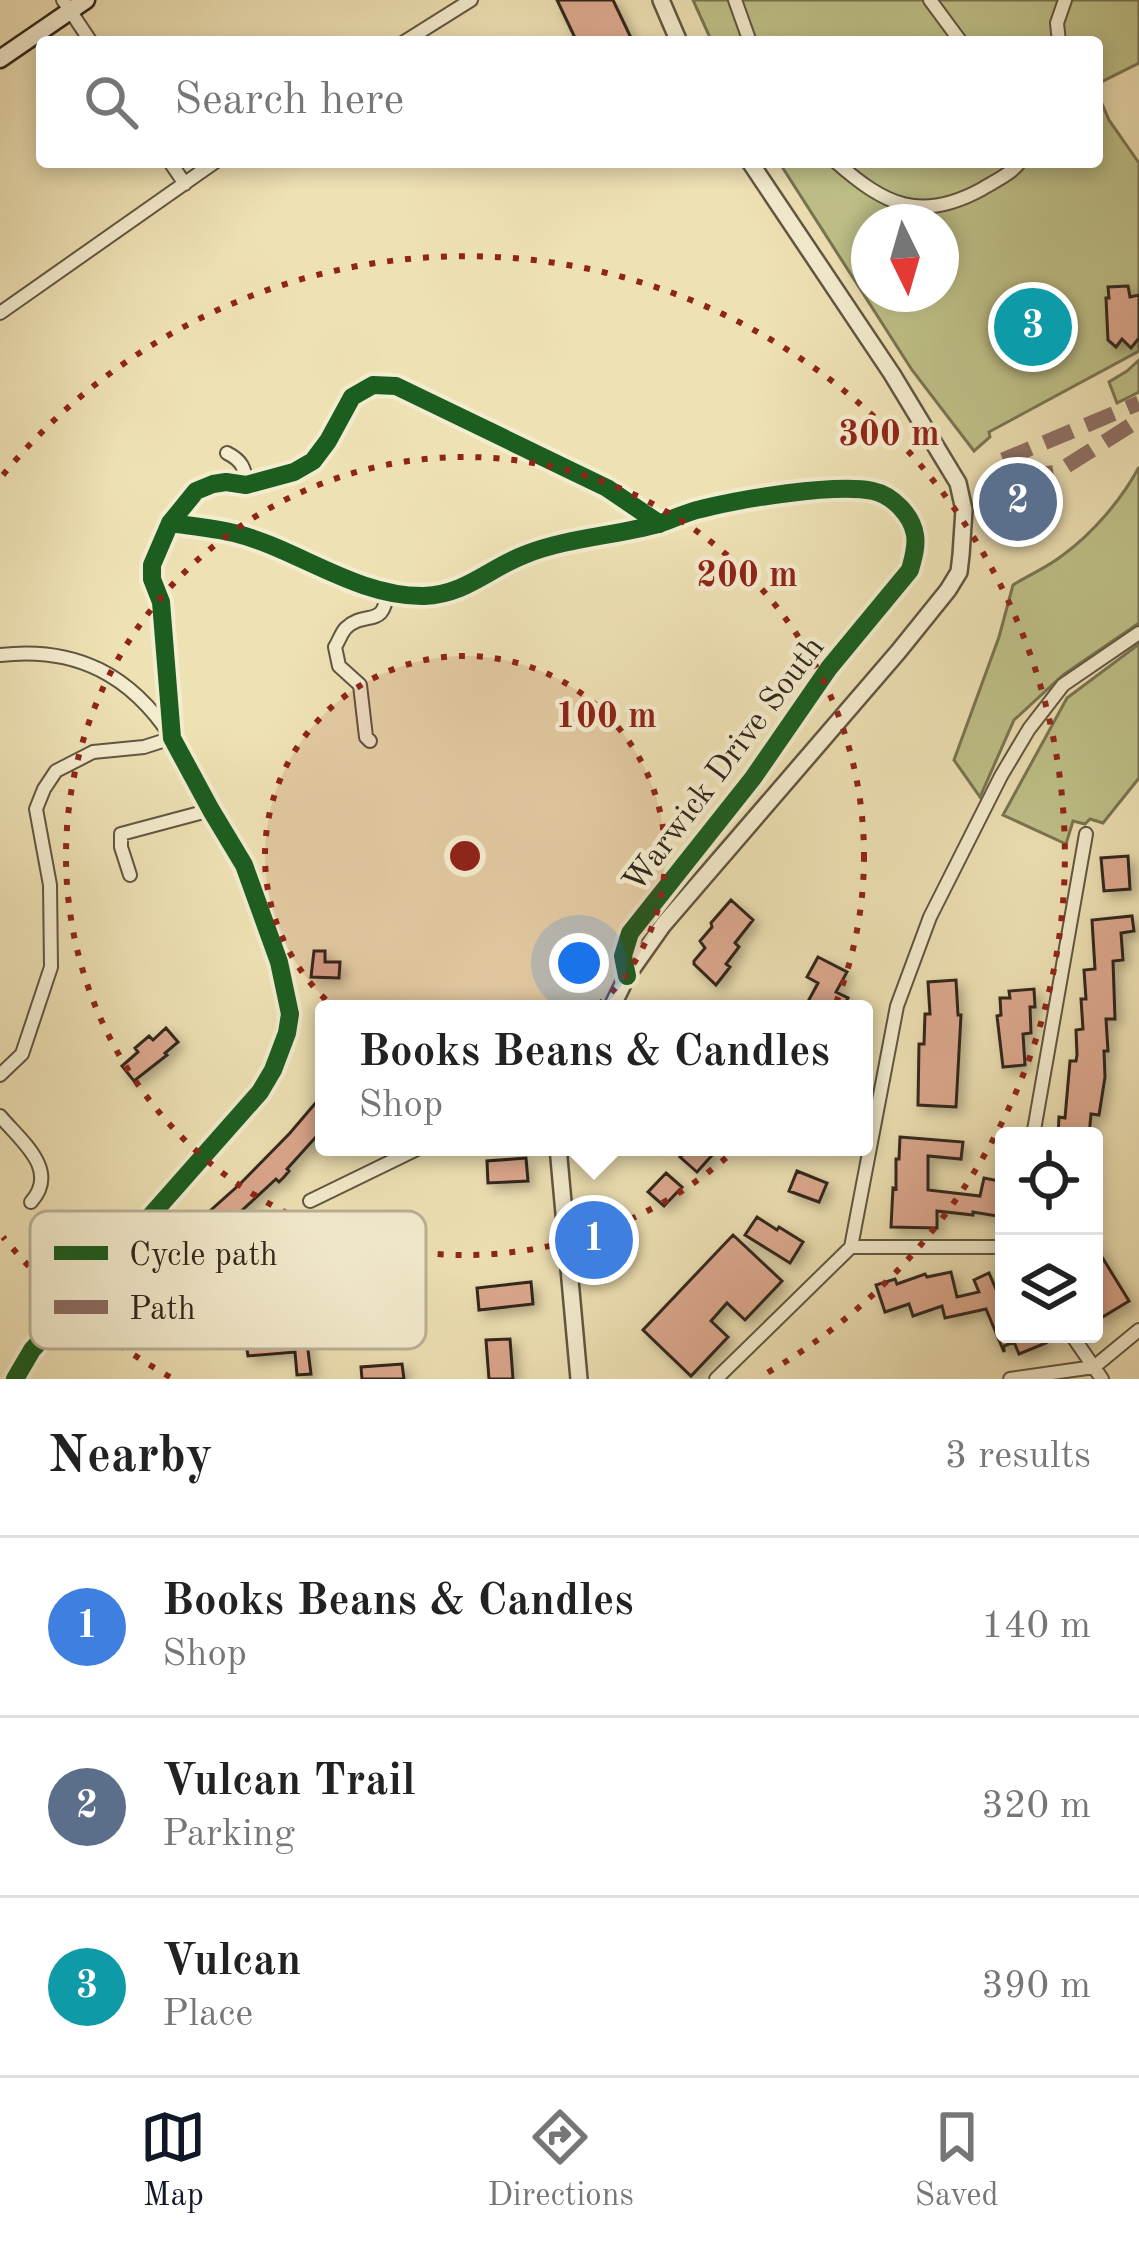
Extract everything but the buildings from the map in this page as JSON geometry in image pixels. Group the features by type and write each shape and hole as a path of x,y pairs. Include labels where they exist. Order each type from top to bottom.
{"main road":[{"path":"0,59 73,3"}],"street":[{"path":"413,36 470,0"},
{"path":"661,0 676,36"},
{"path":"735,0 748,36"},
{"path":"930,0 957,36"},
{"path":"1058,36 1057,23 1065,0"},
{"path":"73,3 88,36"},
{"path":"174,168 184,184"},
{"path":"0,313 207,168"},
{"path":"615,1000 663,925 948,590 961,556 964,510 958,483 892,374 754,168"},
{"path":"843,168 874,193 916,208 947,205 1015,168"},
{"path":"172,738 161,602 152,578 152,566 170,523 196,491 226,482 246,485 294,472 313,461 352,397 373,385 396,386 607,488 660,524"},
{"path":"227,453 239,459 246,485"},
{"name":"Warwick Drive South","path":"170,523 236,533 356,583 422,596 459,590 523,555 660,524 697,509 845,489 891,498 916,532 910,570 630,933 623,956 627,976"},
{"path":"370,740 365,737 360,685 339,666 335,647 347,626 386,609 387,590"},
{"path":"873,1132 897,1006 930,916 1001,776 1063,685 1139,633"},
{"path":"0,655 29,651 74,658 105,671 153,709 244,865 272,944 290,1014 274,1070 155,1211"},
{"path":"0,1075 22,1054 51,968 50,885 36,809 44,789 56,771 93,752 144,747 172,738"},
{"path":"130,875 120,839 124,832 211,810"},
{"path":"1035,1127 1086,834"},
{"path":"0,1116 36,1157 43,1174 40,1191 31,1202"},
{"path":"310,1201 402,1156"},
{"path":"558,1156 579,1379"},
{"path":"716,1379 851,1247 868,1156"},
{"path":"851,1247 995,1247"},
{"path":"1010,1379 1098,1373 1139,1330"},
{"path":"1077,1343 1098,1373"},
{"path":"15,1379 33,1349"}],"green space":[{"path":"693,0 1139,0 1139,63 1103,81 1103,36 709,36"},
{"path":"1103,106 1139,163 1139,351 989,432 990,437 974,451 875,312 959,312 959,204 851,204 851,275 783,168 1103,168"},
{"path":"1139,360 1139,392 1117,403 1109,382"},
{"path":"1139,467 1139,623 1063,675 1014,720 980,797 954,760 1013,585 1085,536"},
{"path":"1139,644 1139,778 1103,823 1073,821 1066,844 1003,815 1067,698"}],"marked path":[{"path":"1003,460 1139,403"},
{"path":"1048,494 1044,474 1057,472 1139,420"}],"cycle path":[{"path":"155,1211 260,1092 273,1070 290,1014 279,962 244,865 172,738 161,602 152,579 152,565 170,523 196,491 226,482 246,485 294,472 313,461 352,397 373,385 396,386 607,488 660,524"},
{"path":"170,523 234,533 374,589 424,596 465,586 540,549 739,501 856,489 880,493 900,507 915,535 910,570 829,668 753,778 630,933 623,956 627,976"},
{"path":"15,1379 33,1349"}],"place":[{"name":"Vulcan","path":"1033,327"},
{"name":"Vulcan Trail","path":"1018,502"},
{"name":"Books Beans & Candles","path":"594,1240"}]}
